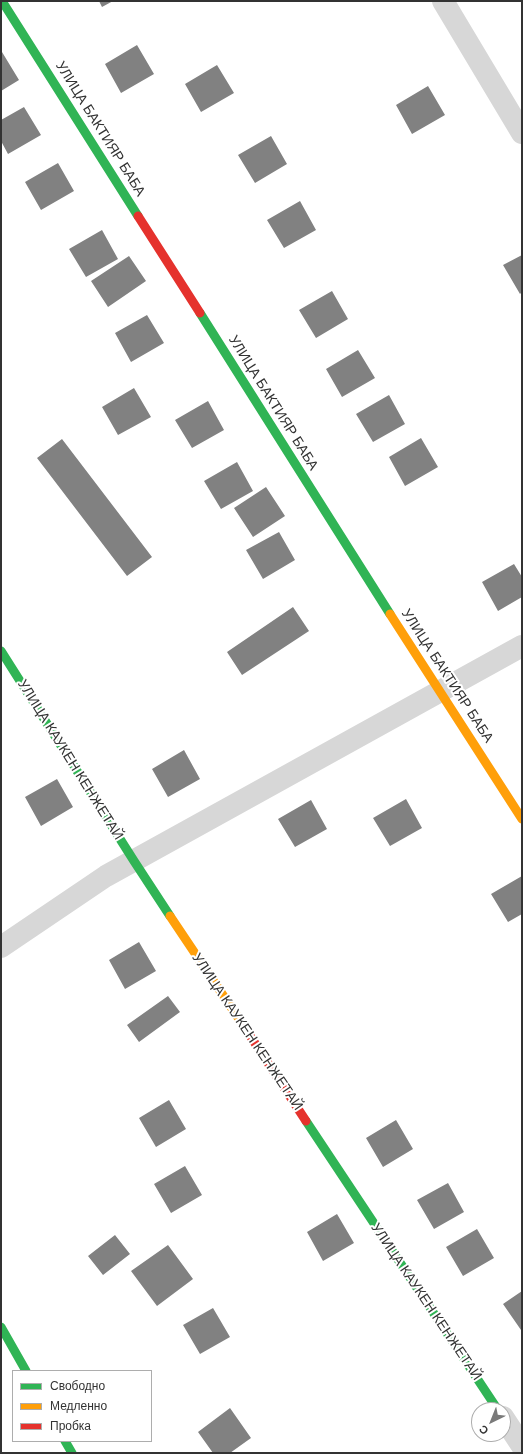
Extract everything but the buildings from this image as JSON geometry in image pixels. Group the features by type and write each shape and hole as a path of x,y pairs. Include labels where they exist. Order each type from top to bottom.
{"street":[{"name":"УЛИЦА БАКТИЯР БАБА","path":"2,1 522,819"},
{"path":"443,1 522,133"},
{"path":"1,947 106,876 522,646"},
{"name":"УЛИЦА КАУКЕН КЕНЖЕТАЙ","path":"1,651 134,861 493,1402"},
{"path":"1,1327 25,1370"},
{"path":"511,1429 522,1446"},
{"path":"66,1442 72,1453"}],"traffic: fast":[{"path":"2,1 138,216"},
{"path":"200,313 390,614"},
{"path":"1,651 170,916"},
{"path":"306,1121 493,1402"},
{"path":"1,1327 25,1370"},
{"path":"66,1442 72,1453"}],"traffic: slow":[{"path":"390,614 522,819"},
{"path":"170,916 243,1025"}],"traffic: jam":[{"path":"138,216 200,313"},
{"path":"243,1025 306,1121"}]}
